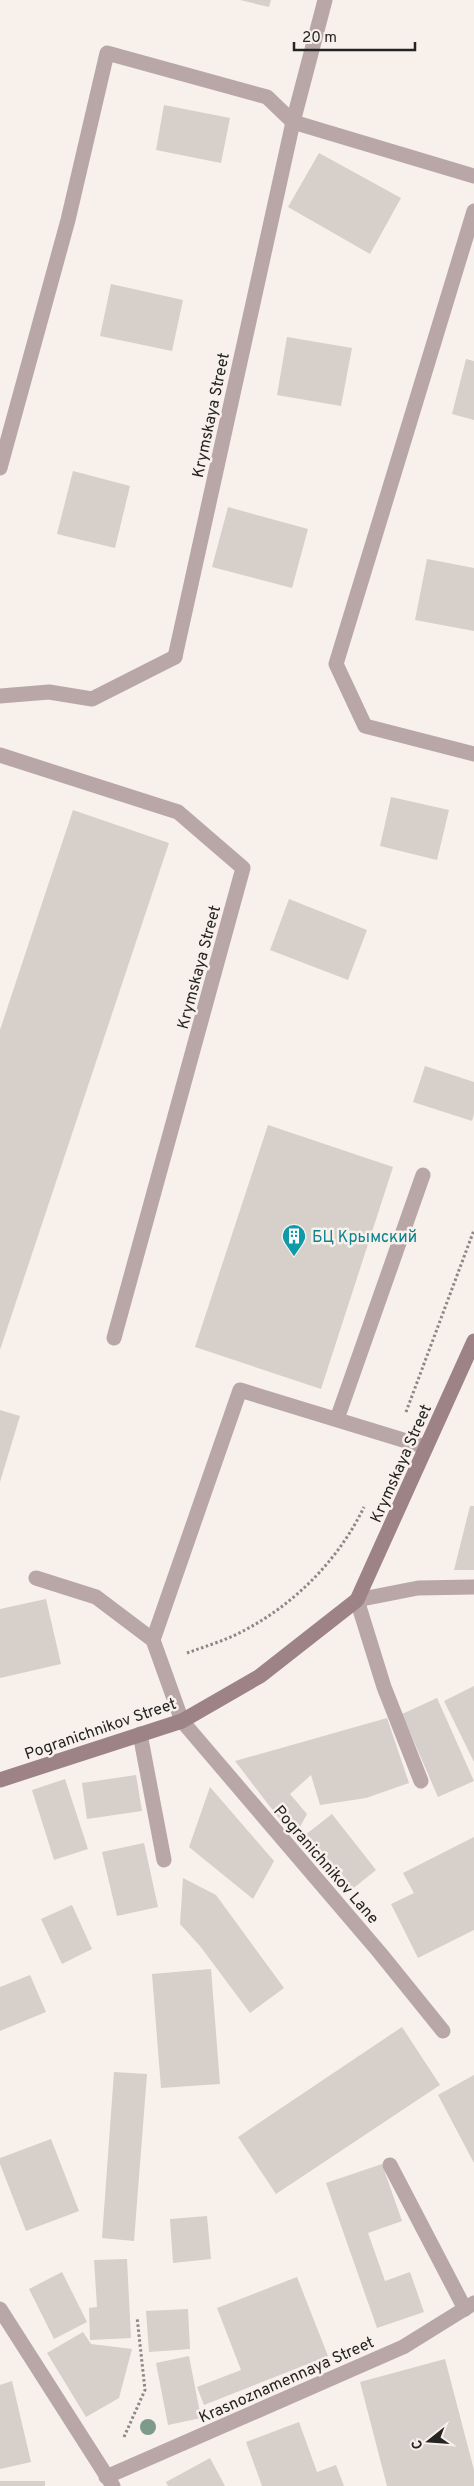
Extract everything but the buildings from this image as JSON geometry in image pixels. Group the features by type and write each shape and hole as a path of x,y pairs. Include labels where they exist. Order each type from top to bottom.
{"street":[{"name":"Krymskaya Street","path":"0,696 49,692 92,700 175,657 293,122 326,0"},
{"path":"0,468 68,220 106,53 267,97 293,122 474,176"},
{"path":"474,211 336,664 365,726 474,754"},
{"name":"Krymskaya Street","path":"0,755 178,812 243,868 114,1338"},
{"path":"337,1419 423,1175"},
{"name":"Krymskaya Street","path":"357,1600 474,1341"},
{"path":"153,1640 240,1390 426,1447"},
{"path":"36,1578 96,1597 153,1640 182,1721"},
{"name":"Pogranichnikov Street","path":"0,1780 182,1721 260,1676 357,1600 418,1588 474,1587"},
{"path":"357,1600 384,1687 421,1781"},
{"name":"Pogranichnikov Lane","path":"182,1721 380,1953 443,2031"},
{"path":"140,1734 164,1860"},
{"path":"390,2165 470,2306"},
{"name":"Krasnoznamennaya Street","path":"110,2481 403,2347 470,2306"},
{"path":"0,2309 110,2481"}],"path":[{"path":"404,1417 474,1230"},
{"path":"161,1664 244,1631 276,1612 326,1568 354,1528 367,1502"},
{"path":"110,2481 145,2390 137,2317"}],"place":[{"name":"БЦ Крымский","path":"294,1257"}]}
